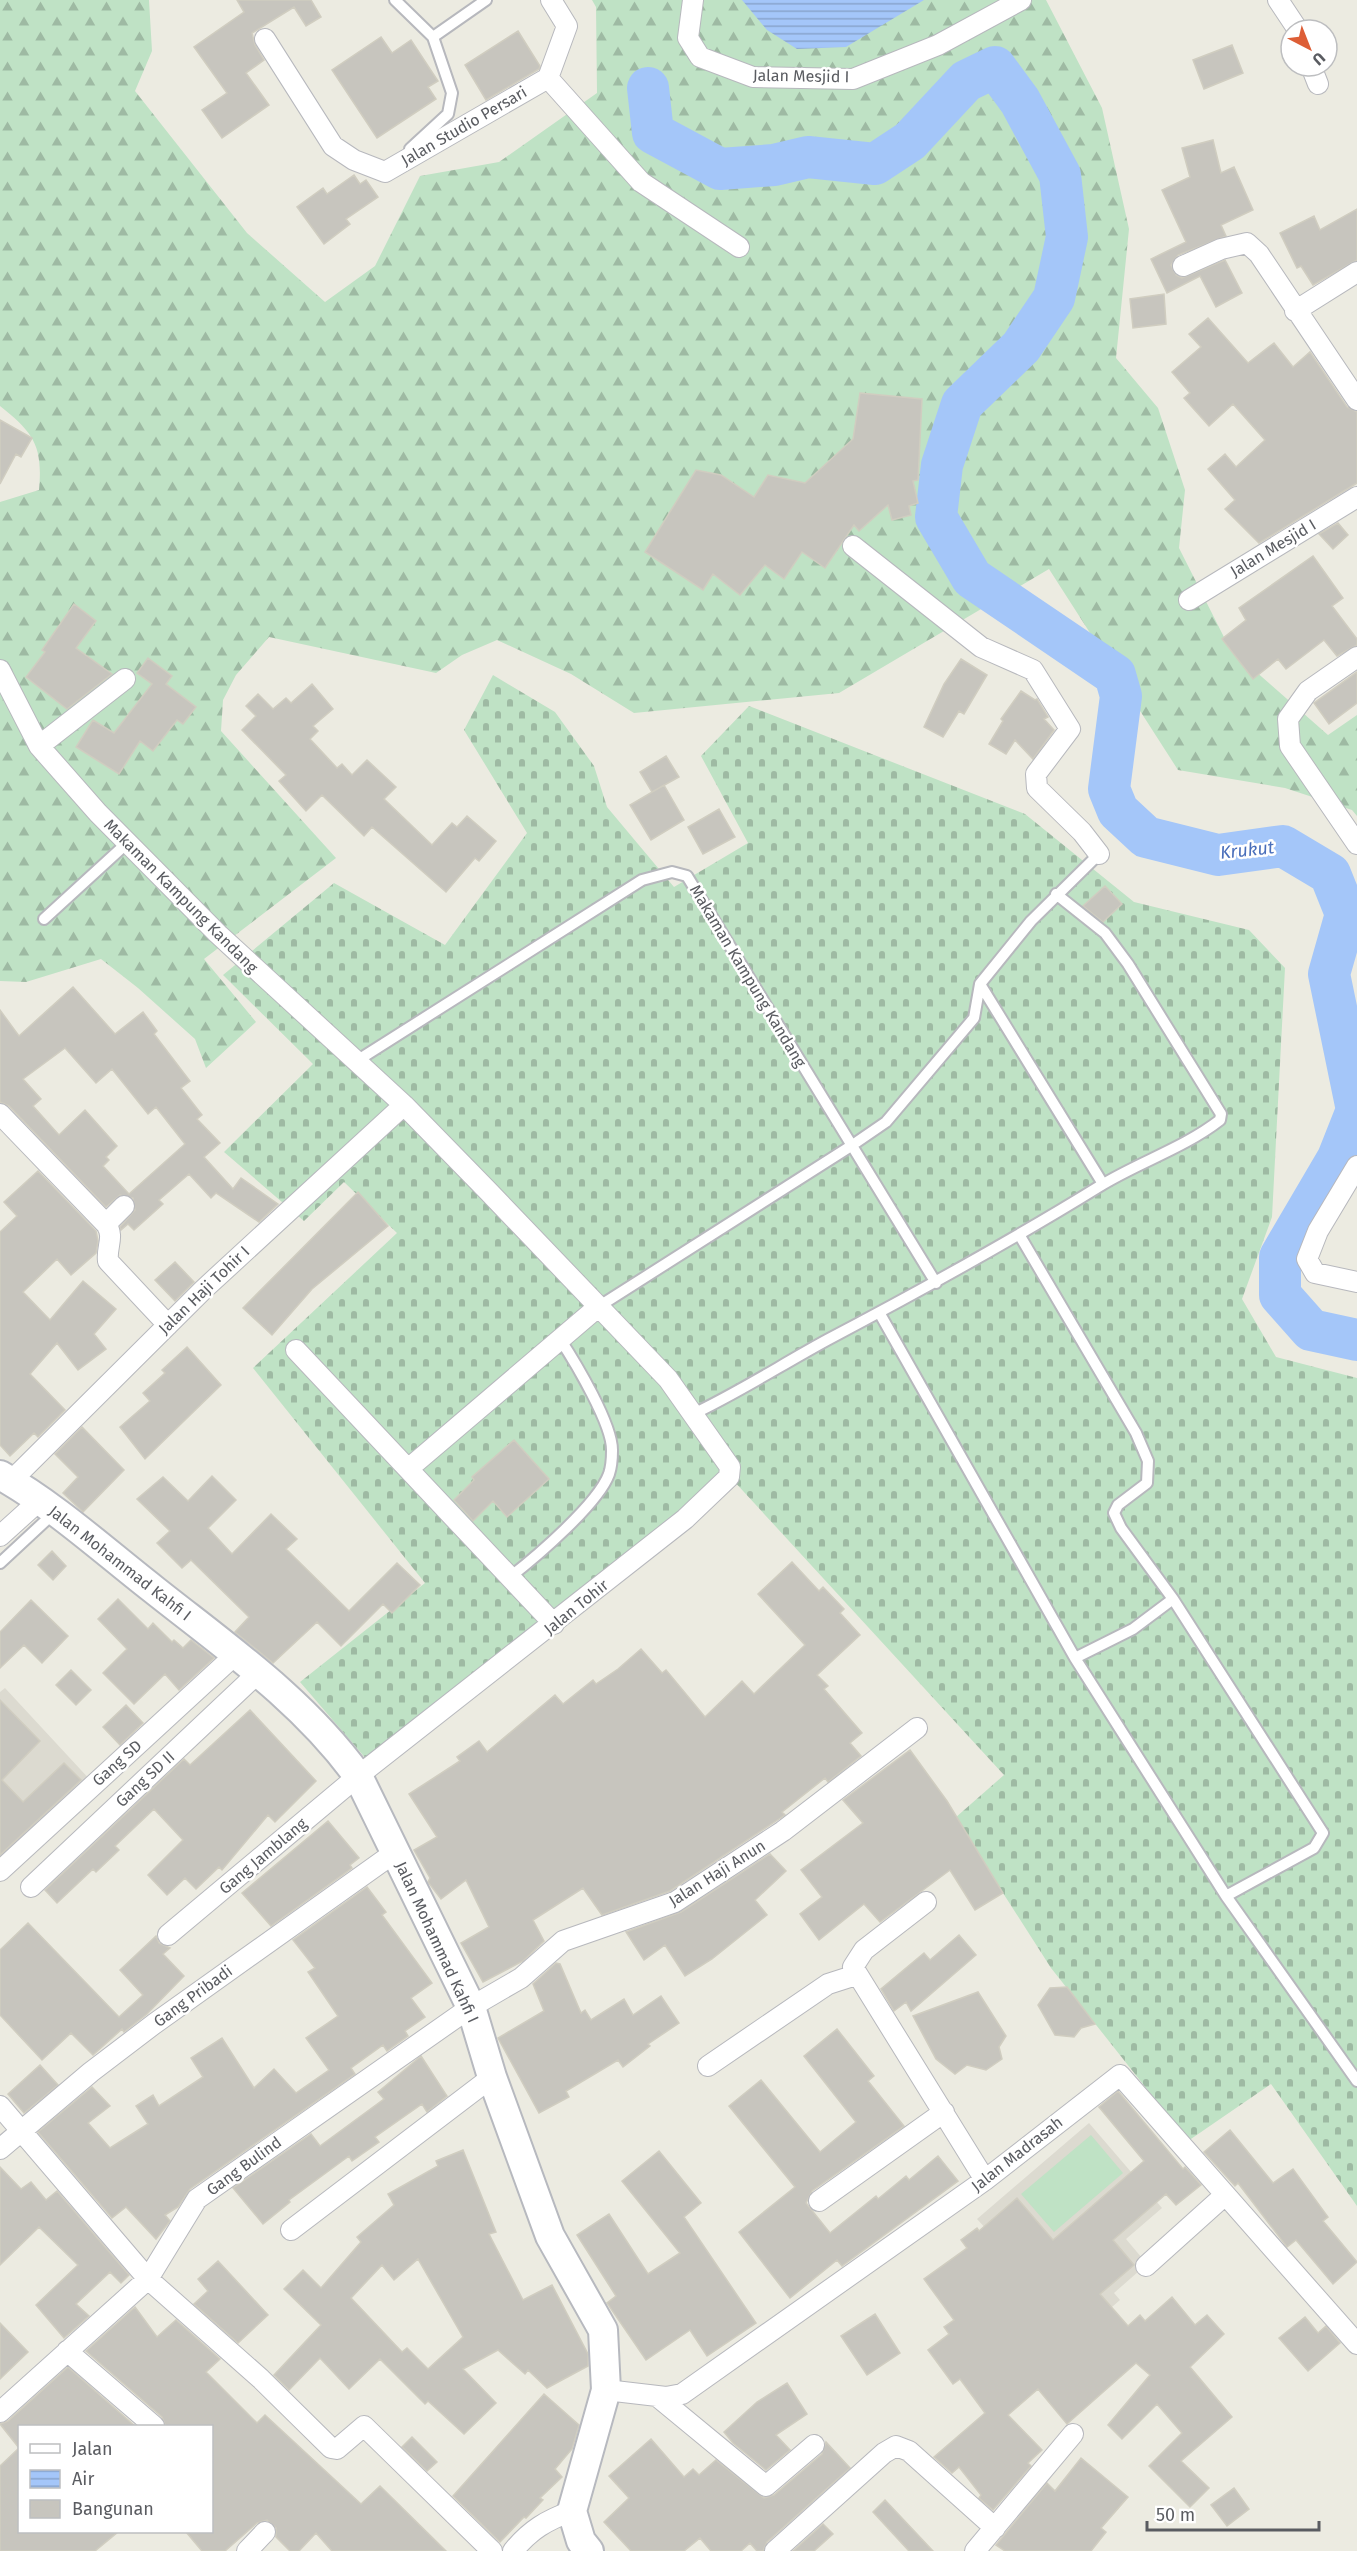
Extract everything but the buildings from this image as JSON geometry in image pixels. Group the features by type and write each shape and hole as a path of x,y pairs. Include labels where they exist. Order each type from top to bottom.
{"main road":[{"name":"Jalan Mohammad Kahfi I","path":"5,1478 48,1506 259,1672 308,1715 337,1747 357,1776 471,2007 492,2077 550,2236 603,2330 606,2390 572,2511"},
{"path":"572,2511 581,2541 589,2551"}],"street":[{"path":"551,0 567,26 548,78 641,182 739,247"},
{"name":"Jalan Mesjid I","path":"693,0 688,38 700,57 753,77 853,79 938,45 1021,0"},
{"path":"1280,1 1291,18"},
{"name":"Jalan Studio Persari","path":"265,39 333,146 354,160 385,172 548,78"},
{"path":"1183,266 1221,249 1247,243 1259,254 1294,311 1357,400"},
{"path":"1294,311 1357,272"},
{"name":"Jalan Mesjid I","path":"1189,600 1357,497"},
{"path":"853,546 981,647 1033,670 1070,729 1036,774 1037,788 1082,832 1099,854"},
{"path":"1357,657 1308,692 1288,719 1290,746 1357,844"},
{"name":"Makaman Kampung Kandang","path":"0,670 39,746 126,844 218,934 404,1106 668,1379 691,1415"},
{"path":"39,746 125,680"},
{"name":"Jalan Haji Tohir I","path":"5,1478 404,1106"},
{"path":"0,1114 106,1224 111,1240 107,1252 108,1261 168,1325"},
{"path":"1357,1166 1318,1231 1307,1259 1315,1273 1357,1282"},
{"path":"106,1224 124,1206"},
{"path":"408,1469 598,1307"},
{"path":"296,1350 554,1624"},
{"name":"Jalan Tohir","path":"357,1776 554,1624 685,1519 729,1478 730,1467 726,1458 691,1415"},
{"path":"0,1536 48,1506"},
{"name":"Gang SD","path":"0,1871 236,1655"},
{"name":"Gang SD II","path":"31,1887 259,1672"},
{"name":"Jalan Haji Anun","path":"471,2007 521,1978 563,1941 675,1902 783,1831 917,1728"},
{"name":"Gang Jamblang","path":"168,1935 357,1776"},
{"name":"Gang Pribadi","path":"0,2150 91,2072 154,2024 394,1853"},
{"path":"926,1902 864,1950 853,1967 985,2180"},
{"path":"708,2066 828,1984 856,1975"},
{"name":"Gang Bulind","path":"0,2412 148,2279 197,2199 471,2007"},
{"name":"Jalan Madrasah","path":"606,2390 658,2397 682,2394 985,2180 1120,2075 1357,2344"},
{"path":"291,2230 492,2077"},
{"path":"0,2106 148,2279 261,2379 331,2448 337,2449 362,2427 365,2427 492,2551"},
{"path":"819,2201 944,2112"},
{"path":"1146,2266 1225,2194"},
{"path":"67,2351 144,2424"},
{"path":"658,2397 766,2486 814,2445"},
{"path":"975,2551 1073,2434"},
{"path":"775,2551 884,2452 896,2446 909,2451 995,2528"},
{"path":"513,2551 528,2534 549,2519 572,2511"},
{"path":"247,2551 265,2532"}],"lane":[{"path":"385,172 448,114 452,93 433,37 395,0"},
{"path":"433,37 486,0"},
{"path":"44,919 126,844"},
{"path":"598,1307 852,1146 886,1122 974,1018 980,984 1056,894 1099,854"},
{"name":"Makaman Kampung Kandang","path":"355,1062 642,880 672,872 687,876 936,1284"},
{"path":"691,1415 730,1397 826,1341 936,1284 986,1252 1020,1236 1103,1184 1218,1122 1222,1115 1111,940 1056,894"},
{"path":"980,984 1103,1184"},
{"path":"1020,1236 1136,1433 1148,1461 1147,1483 1118,1505 1114,1513 1121,1528 1173,1599 1323,1833 1314,1848 1226,1896"},
{"path":"880,1314 1076,1658 1226,1896 1357,2080"},
{"path":"510,1577 529,1563 590,1502 609,1474 612,1449 605,1423 574,1361 560,1339"},
{"path":"0,1563 48,1506"},
{"path":"1076,1658 1133,1629 1173,1599"}],"shaded area":[{"path":"5,1688 93,1783 0,1869 0,1692"},
{"path":"1089,2123 1162,2208 1126,2239 1147,2264 1114,2293 1120,2300 1082,2333 977,2219"}],"green space":[{"path":"0,0 149,0 152,51 135,91 247,233 325,302 375,266 420,176 499,162 597,93 596,7 592,0 1046,0 1102,108 1129,229 1116,358 1158,408 1185,490 1179,548 1230,649 1328,735 1357,715 1357,816 1352,810 1285,788 1178,770 1049,569 839,693 634,713 571,674 497,640 462,655 436,673 269,637 236,675 223,700 221,731 336,858 204,959 256,1022 206,1068 195,1039 138,988 101,959 26,982 0,981 0,502 39,490 40,475 34,442 21,424 0,406"},
{"path":"493,675 555,712 594,766 607,807 674,887 748,843 701,756 749,706 1025,814 1134,902 1249,930 1285,968 1272,1217 1242,1299 1276,1357 1357,1378 1357,2206 1271,2084 1188,2141 1051,1968 955,1818 1004,1775 732,1479 374,1768 300,1682 425,1583 253,1368 397,1233 344,1182 304,1221 224,1152 313,1064 223,975 334,883 445,945 527,833 464,730"},
{"path":"1091,2135 1123,2173 1054,2232 1021,2194"}],"water":[{"path":"742,0 924,0 846,47 797,49 767,30"}],"waterway":[{"name":"Krukut","path":"648,88 653,133 720,169 774,165 808,157 875,164 910,141 966,81 995,67 1020,101 1060,175 1067,237 1054,298 1021,347 962,404 942,465 936,517 972,578 1115,675 1121,696 1109,789 1118,811 1146,837 1218,855 1283,846 1330,874 1346,914 1329,974 1357,1110 1338,1158 1280,1257 1280,1295 1311,1330 1357,1340"}]}
